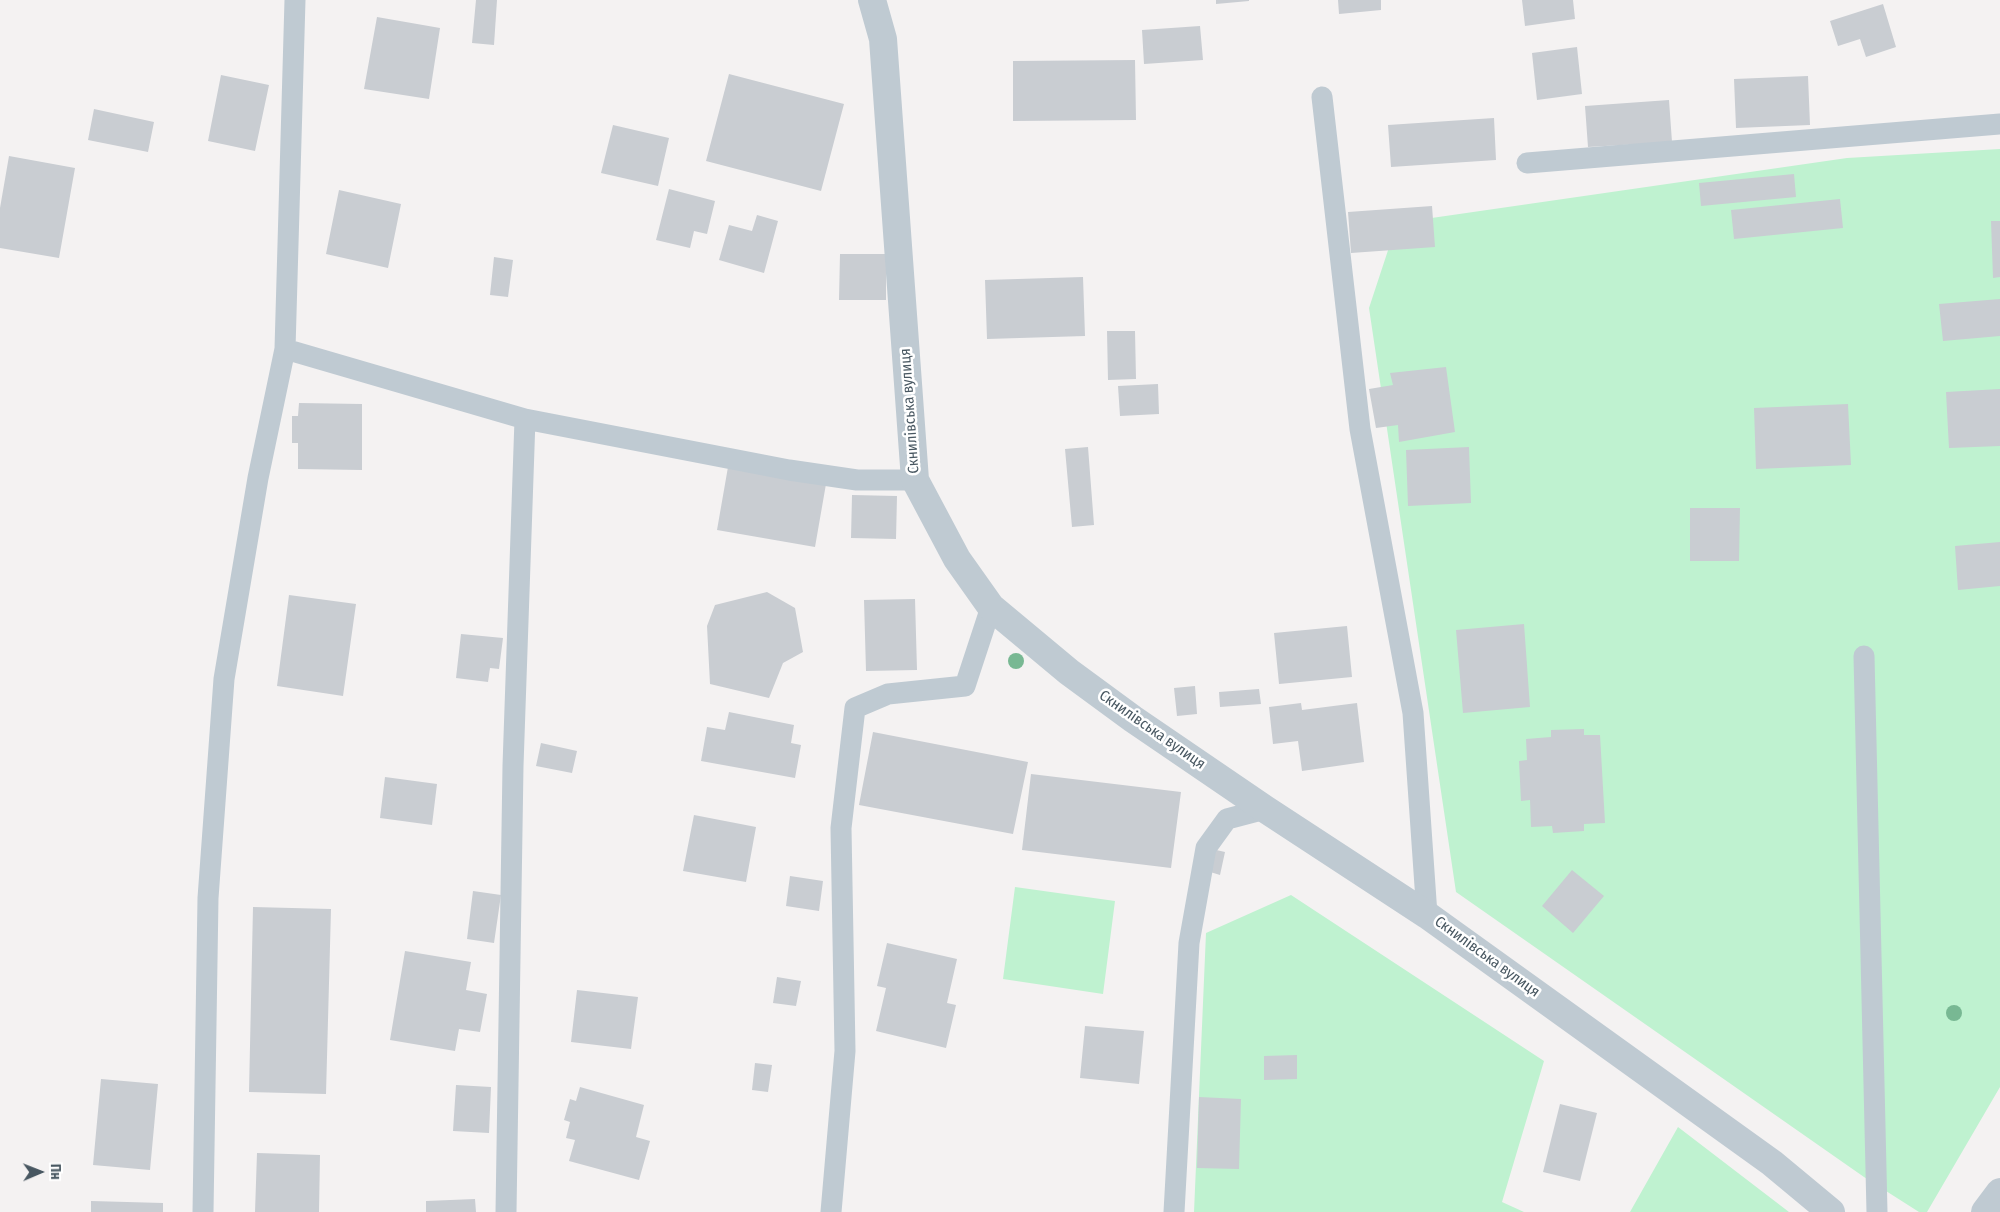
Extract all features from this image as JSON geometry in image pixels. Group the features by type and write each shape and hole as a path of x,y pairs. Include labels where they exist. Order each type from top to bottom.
{"street":[{"name":"Скнилівська вулиця","path":"872,0 883,39 915,480 957,559 991,607 1069,672 1125,713 1265,808 1427,914 1772,1163 1831,1212"},
{"path":"1985,1212 2000,1192"}],"lane":[{"path":"203,1212 208,898 224,679 258,478 284,349 296,0"},
{"path":"1322,97 1360,429 1413,713 1427,914"},
{"path":"1527,163 2000,124"},
{"path":"284,349 525,419 789,470 857,480 915,480"},
{"path":"506,1212 513,776 525,419"},
{"path":"831,1212 844,1051 841,828 855,708 888,694 965,686 991,607"},
{"path":"1864,656 1878,1212"},
{"path":"1174,1212 1189,943 1206,848 1227,819 1265,808"}],"green space":[{"path":"2000,149 2000,1087 1927,1212 1919,1212 1864,1177 1456,892 1369,308 1397,223 1847,158"},
{"path":"1015,887 1115,901 1103,994 1003,979"},
{"path":"1291,895 1544,1061 1502,1202 1524,1212 1194,1212 1206,933"},
{"path":"1678,1127 1789,1212 1630,1212"}],"building":[{"path":"476,0 497,0 494,45 472,43"},
{"path":"1216,0 1249,0 1249,1 1216,4"},
{"path":"1338,0 1381,0 1381,10 1339,14"},
{"path":"1522,0 1573,0 1575,19 1525,26"},
{"path":"1883,4 1896,47 1866,57 1860,39 1838,46 1830,21"},
{"path":"377,17 440,28 429,99 364,89"},
{"path":"1200,26 1203,60 1144,64 1142,30"},
{"path":"1577,47 1582,94 1537,100 1532,53"},
{"path":"1135,60 1136,120 1013,121 1013,61"},
{"path":"729,74 844,104 821,191 706,161"},
{"path":"221,75 269,85 255,151 208,141"},
{"path":"1808,76 1810,125 1736,128 1734,79"},
{"path":"1669,100 1672,142 1588,147 1585,106"},
{"path":"94,109 154,122 148,152 88,140"},
{"path":"1494,118 1496,160 1391,167 1388,125"},
{"path":"613,125 669,138 658,186 601,173"},
{"path":"9,156 75,168 59,258 0,248 0,208"},
{"path":"1794,174 1796,197 1701,206 1699,183"},
{"path":"669,189 715,201 707,234 694,231 690,248 656,240"},
{"path":"339,190 401,204 388,268 326,254"},
{"path":"1840,199 1843,228 1734,239 1731,210"},
{"path":"1432,206 1435,247 1351,253 1348,212"},
{"path":"757,215 778,221 764,273 719,260 729,225 752,231"},
{"path":"1991,221 2000,221 2000,277 1993,278"},
{"path":"840,254 886,254 886,300 839,300"},
{"path":"494,257 513,260 508,297 490,295"},
{"path":"1083,277 1085,336 987,339 985,280"},
{"path":"2000,299 2000,336 1943,341 1939,304"},
{"path":"1107,331 1135,331 1136,379 1108,380"},
{"path":"1446,367 1455,432 1399,442 1398,425 1376,428 1369,389 1393,385 1390,373"},
{"path":"1158,384 1159,414 1120,416 1118,386"},
{"path":"2000,389 2000,446 1949,448 1946,392"},
{"path":"299,403 362,404 362,470 298,469 298,443 292,443 292,416 298,416"},
{"path":"1848,404 1851,465 1756,469 1754,408"},
{"path":"1088,447 1094,525 1072,527 1065,449"},
{"path":"1469,447 1471,503 1408,506 1406,450"},
{"path":"728,467 826,484 815,547 717,530"},
{"path":"852,495 897,496 896,539 851,538"},
{"path":"1690,508 1740,508 1739,561 1690,561"},
{"path":"2000,542 2000,586 1958,590 1955,546"},
{"path":"767,592 795,608 803,652 783,663 769,698 710,684 707,626 715,605"},
{"path":"289,595 356,604 343,696 277,686"},
{"path":"915,599 917,670 866,671 864,600"},
{"path":"1524,624 1530,707 1463,713 1456,630"},
{"path":"1347,626 1352,677 1279,684 1274,633"},
{"path":"461,634 503,638 499,669 490,668 488,682 456,678"},
{"path":"1195,686 1197,714 1177,716 1174,688"},
{"path":"1259,689 1261,704 1220,707 1219,692"},
{"path":"1301,703 1302,710 1357,703 1364,762 1302,771 1298,741 1273,744 1269,707"},
{"path":"729,712 794,725 791,743 801,745 795,778 701,761 707,727 725,730"},
{"path":"1584,729 1584,735 1600,735 1605,823 1584,824 1584,831 1553,833 1552,826 1531,827 1530,800 1521,801 1519,761 1527,760 1526,739 1551,737 1551,730"},
{"path":"873,732 1028,762 1013,834 859,805"},
{"path":"541,743 577,751 572,773 536,766"},
{"path":"1031,774 1181,792 1171,868 1022,850"},
{"path":"385,777 437,784 432,825 380,818"},
{"path":"694,815 756,827 746,882 683,871"},
{"path":"1212,849 1225,852 1220,875 1207,871"},
{"path":"1572,870 1604,896 1573,933 1542,906"},
{"path":"790,876 823,881 819,911 786,906"},
{"path":"473,891 501,895 494,943 467,939"},
{"path":"253,907 331,909 326,1094 249,1092"},
{"path":"887,943 957,959 947,1003 956,1005 946,1048 876,1031 886,988 877,986"},
{"path":"405,951 471,962 466,990 487,994 480,1032 459,1029 455,1051 390,1040"},
{"path":"777,977 801,981 796,1006 773,1003"},
{"path":"577,990 638,997 631,1049 571,1042"},
{"path":"1085,1026 1144,1031 1139,1084 1080,1078"},
{"path":"1297,1055 1297,1079 1264,1080 1264,1056"},
{"path":"755,1063 772,1065 768,1092 752,1090"},
{"path":"101,1079 158,1084 150,1170 93,1165"},
{"path":"456,1085 491,1087 489,1133 453,1131"},
{"path":"580,1087 644,1105 636,1137 650,1141 639,1180 569,1161 575,1140 566,1138 570,1122 564,1120 570,1099 576,1101"},
{"path":"1199,1097 1241,1099 1239,1169 1197,1168"},
{"path":"1560,1104 1597,1113 1580,1181 1543,1172"},
{"path":"257,1153 320,1155 319,1212 255,1212"},
{"path":"475,1199 476,1212 426,1212 426,1201"},
{"path":"91,1201 163,1203 163,1212 91,1212"}]}
